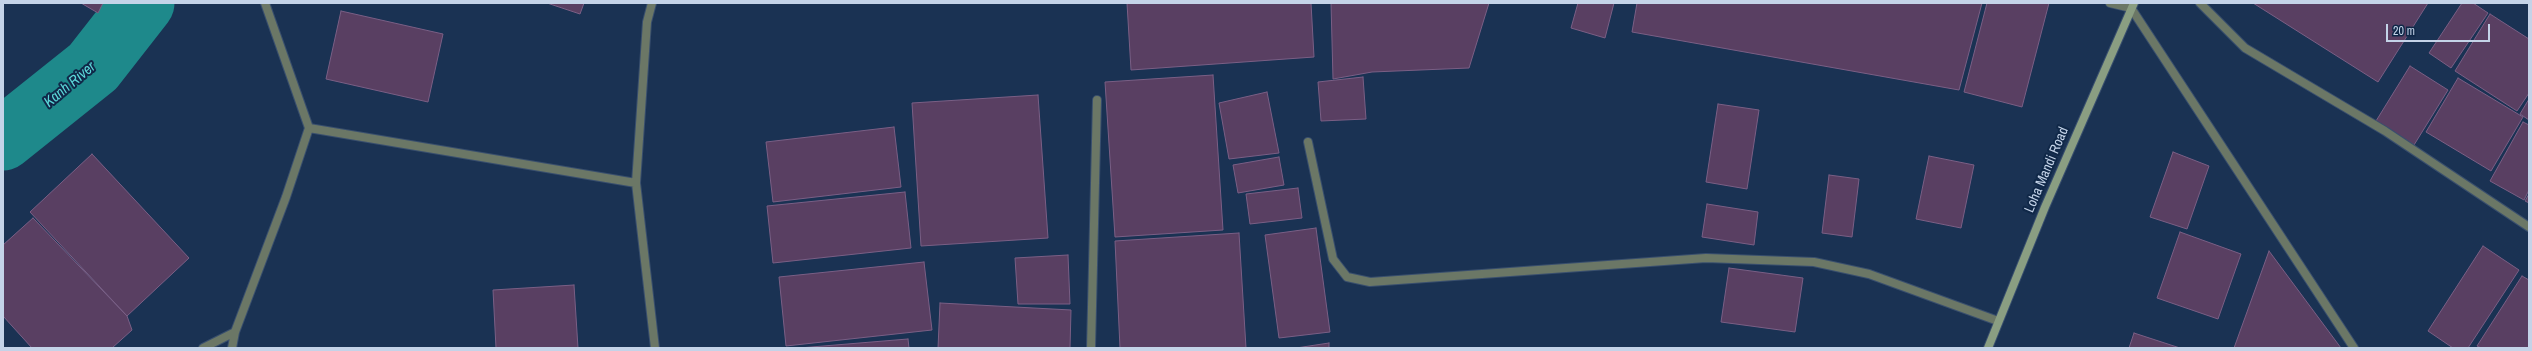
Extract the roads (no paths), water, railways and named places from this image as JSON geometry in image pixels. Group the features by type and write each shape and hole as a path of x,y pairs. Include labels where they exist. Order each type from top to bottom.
{"street":[{"path":"232,348 235,332 286,197 309,128 264,3"},
{"path":"652,3 647,22 636,183 655,348"},
{"path":"2110,3 2133,6 2354,348"},
{"path":"2200,3 2245,48 2385,131 2529,226"},
{"name":"Loha Mandi Road","path":"1988,348 1998,321 2133,6"},
{"path":"1091,348 1097,100"},
{"path":"309,128 636,183"},
{"path":"1308,142 1333,259 1347,277 1370,282 1706,258 1814,262 1869,274 1998,321"},
{"path":"203,348 235,332"}],"waterway":[{"name":"Kanh River","path":"3,139 93,67 143,3"}]}
